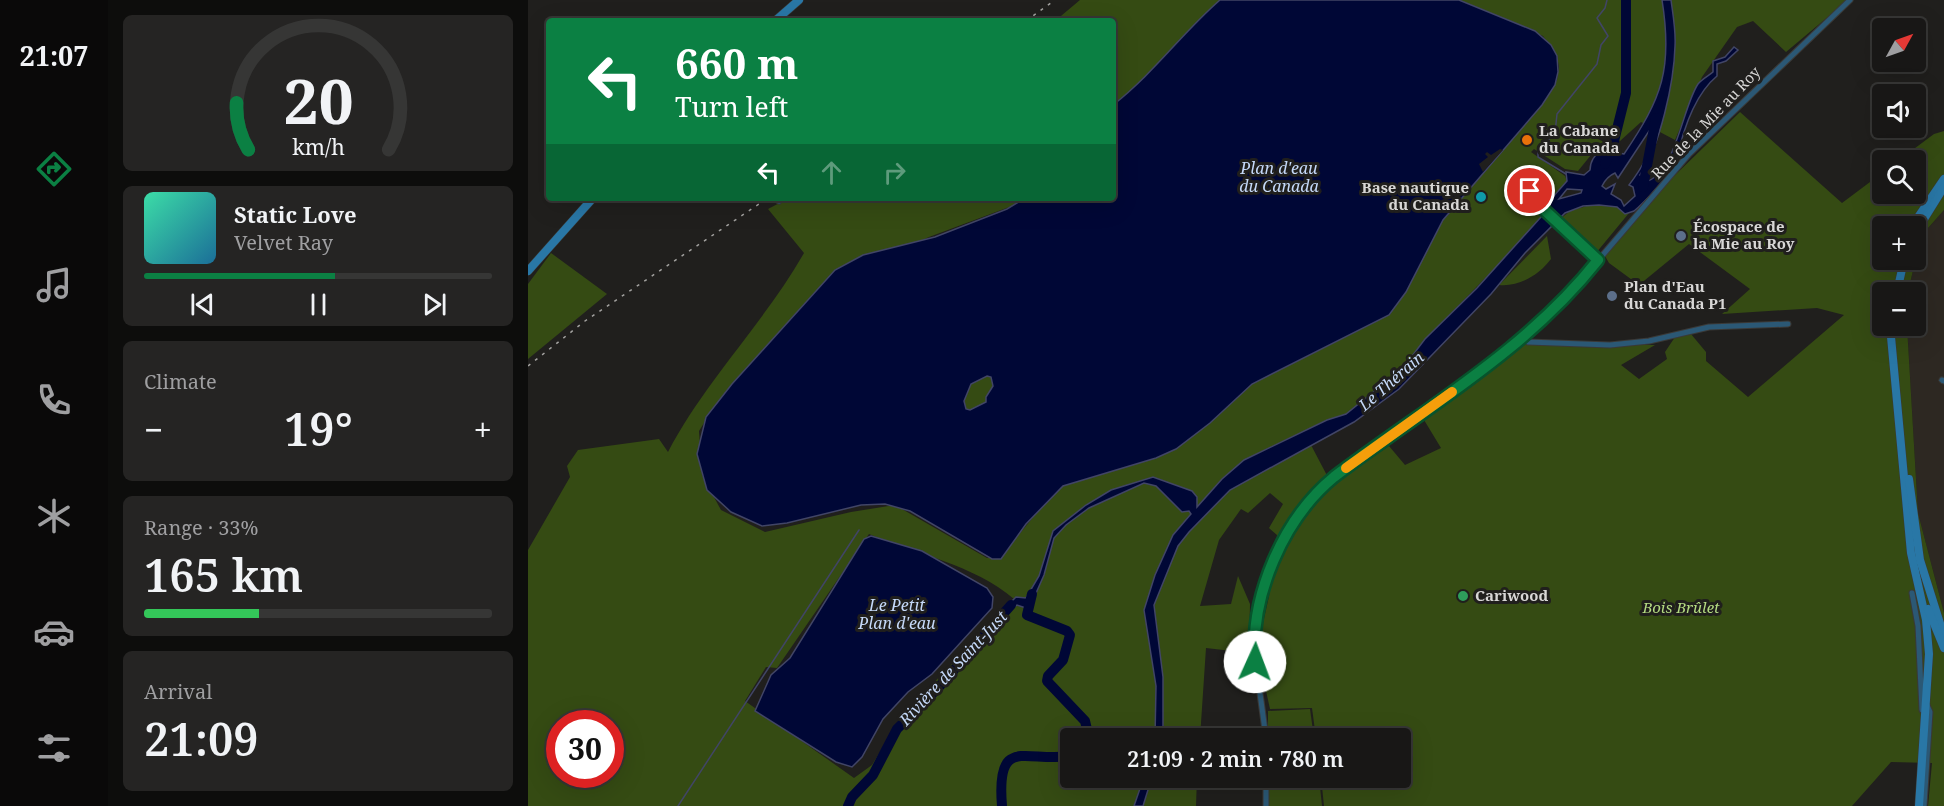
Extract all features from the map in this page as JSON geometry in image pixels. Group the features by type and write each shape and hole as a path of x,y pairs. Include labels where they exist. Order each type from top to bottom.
{"main road":[{"path":"778,18 799,0"},
{"path":"1919,216 1944,179"},
{"path":"1926,216 1944,187"},
{"path":"528,271 590,201"},
{"path":"1891,336 1913,568 1927,627 1929,661 1924,702 1918,806"},
{"path":"1896,336 1915,533 1926,584 1944,636"},
{"path":"1909,532 1922,592 1944,648"}],"street":[{"name":"Rue de la Mie au Roy","path":"1265,728 1255,662 1256,629 1269,575 1290,530 1316,495 1334,477 1530,332 1572,291 1692,150 1851,0"},
{"path":"1538,204 1598,260"},
{"path":"1521,339 1528,342 1610,345 1643,342 1709,327 1788,324"},
{"path":"1530,332 1541,342"},
{"path":"1912,593 1918,626 1924,702 1930,712 1924,806"},
{"path":"1266,788 1266,806"}],"shaded area":[{"path":"1944,210 1944,613 1918,513 1908,336 1926,336 1926,282 1910,282 1913,270 1926,270 1926,230"}],"green space":[{"path":"1080,0 1223,0 1172,54 1116,106 1116,18 1059,18"},
{"name":"Bois Brûlet","path":"1459,0 1848,0 1786,52 1753,21 1737,27 1702,77 1675,140 1641,122 1620,141 1591,128 1591,136 1611,145 1591,155 1578,171 1565,169 1534,149 1531,152 1565,176 1567,181 1551,200 1549,208 1517,245 1437,328 1403,368 1346,414 1327,420 1244,460 1222,479 1197,507 1199,521 1230,490 1311,445 1332,485 1389,446 1405,465 1441,448 1421,415 1523,344 1655,345 1621,365 1639,379 1667,359 1665,352 1675,337 1691,334 1706,352 1706,361 1748,397 1844,315 1817,308 1722,314 1750,289 1689,244 1639,285 1609,263 1605,256 1669,181 1740,112 1842,203 1872,180 1872,204 1926,204 1926,150 1912,150 1934,134 1944,131 1944,210 1926,230 1926,216 1872,216 1872,270 1913,270 1910,282 1872,282 1872,336 1908,336 1918,513 1944,613 1944,806 1928,806 1932,763 1891,762 1852,806 1324,806 1322,788 1411,788 1411,728 1315,728 1312,708 1270,709 1257,650 1269,596 1277,535 1269,528 1283,504 1270,493 1248,513 1241,509 1219,540 1200,606 1231,604 1238,576 1250,604 1249,653 1206,648 1201,728 1164,728 1164,723 1163,728 1060,728 1060,788 1197,788 1196,806 528,806 528,550 570,477 567,466 578,450 659,439 668,452 699,401 771,304 804,253 768,209 783,201 1025,201 929,237 839,279 822,293 714,407 699,431 702,475 721,510 765,532 851,512 895,505 987,558 996,558 1063,486 1156,458 1176,449 1210,423 1252,384 1389,315 1406,292 1443,220 1542,105 1557,80 1559,67 1557,56 1543,36","holes":["869,534 981,577 1014,599 900,718 872,765 854,778 745,701 766,667 777,668"]},
{"path":"1590,205 1617,207 1629,213 1596,253 1560,219 1570,211"},
{"path":"1547,236 1551,259 1546,265 1535,275 1521,282 1499,285"},
{"path":"551,253 607,294 528,359 528,284"},
{"path":"987,376 991,377 993,386 986,397 986,402 970,410 966,409 964,401 971,384"},
{"path":"1310,709 1313,728 1268,728 1268,711"},
{"path":"1268,788 1320,788 1322,806 1267,806"}],"water":[{"name":"Plan d'eau du Canada","path":"1220,0 1459,0 1535,31 1551,45 1557,56 1558,72 1555,85 1542,105 1443,220 1406,292 1389,315 1252,384 1210,423 1176,449 1156,458 1063,486 1026,524 1001,559 992,559 910,511 885,504 861,505 787,523 762,526 731,512 707,490 697,454 706,417 732,384 835,270 863,255 935,237 1007,209 1020,201 1116,201 1116,103 1142,80","holes":["987,376 991,377 993,386 986,397 986,402 970,410 966,409 964,401 971,384"]},
{"path":"1662,0 1671,0 1675,40 1672,78 1660,131 1640,175 1645,182 1656,176 1664,167 1677,139 1692,95 1698,84 1713,72 1713,61 1725,57 1734,47 1738,50 1726,61 1717,64 1717,76 1702,94 1690,116 1674,166 1651,195 1634,211 1625,214 1617,207 1599,205 1583,206 1565,213 1399,389 1354,422 1230,490 1178,546 1154,605 1163,677 1163,728 1155,728 1156,686 1144,610 1155,575 1173,535 1191,514 1189,511 1182,512 1156,486 1144,483 1089,508 1066,525 1054,538 1044,575 1029,609 1017,605 1004,615 1001,612 1016,597 1026,598 1039,576 1053,531 1086,505 1111,490 1153,477 1192,491 1197,497 1197,507 1222,479 1244,460 1327,420 1346,414 1403,368 1425,339 1477,288 1549,208 1552,198 1567,181 1566,172 1584,175 1590,170 1593,158 1597,155 1606,152 1624,154 1656,99 1665,64 1666,45","holes":["1649,131 1653,132 1648,153 1629,185 1633,187 1635,196 1624,206 1621,200 1611,194 1615,184 1606,189 1602,186 1613,174 1615,173 1618,178","1567,189 1582,190 1581,193 1559,199"]},
{"name":"Le Petit Plan d'eau","path":"871,536 922,551 987,588 993,597 992,608 932,674 908,692 883,719 862,757 852,767 836,762 755,711 771,675 790,658 864,539"},
{"path":"1140,788 1149,788 1143,806 1134,806"}],"pier":[{"path":"1500,149 1503,150 1483,172 1479,164 1488,157 1485,154 1487,152 1491,155"}],"waterway":[{"path":"1566,174 1538,157 1538,151 1555,133 1557,114 1597,64 1601,45 1608,36 1597,18 1605,8 1607,0"},
{"name":"Le Thérain","path":"1605,164 1612,149 1626,93 1626,0"},
{"name":"Le Thérain","path":"1643,187 1656,118"},
{"path":"678,806 859,530"},
{"path":"1032,594 1027,615 1067,631 1070,635 1063,660 1048,676 1047,681 1085,721 1087,728"},
{"name":"Rivière de Saint-Just","path":"848,806 852,797 873,775 897,729 938,688 1011,605"},
{"path":"1002,806 1001,783 1009,760 1028,756 1060,757"}],"railway":[{"path":"1030,18 1055,0"},
{"path":"528,366 585,321 764,201"}],"slow traffic":[{"path":"1346,468 1452,392"}],"place":[{"name":"La Cabane du Canada","path":"1527,140"},
{"name":"Base nautique du Canada","path":"1481,197"},
{"name":"Écospace de la Mie au Roy","path":"1681,236"},
{"name":"Plan d'Eau du Canada P1","path":"1612,296"},
{"name":"Cariwood","path":"1463,596"}],"route":[{"path":"1255,662 1259,613 1274,563 1299,515 1316,495 1334,477 1521,339 1572,291 1598,260 1538,204 1540,200 1538,194 1530,191"}]}
